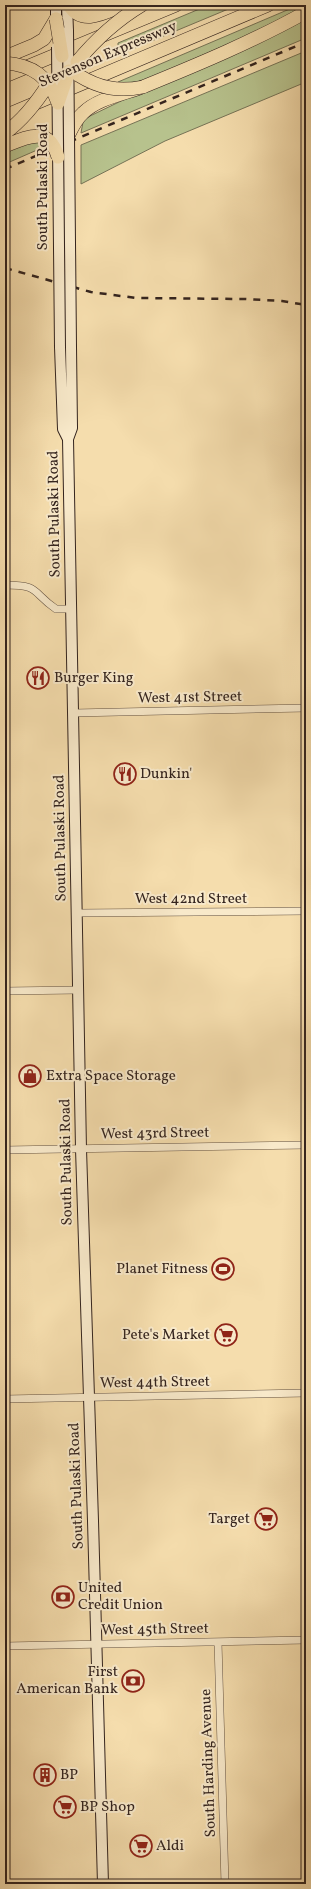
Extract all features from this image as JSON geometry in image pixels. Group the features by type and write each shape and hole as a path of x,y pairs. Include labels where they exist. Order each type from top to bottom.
{"highway":[{"path":"68,5 76,14 88,17 96,16 124,5"},
{"path":"5,133 15,126 28,113 63,64 123,16 142,5"},
{"name":"Stevenson Expressway","path":"5,76 176,5"},
{"name":"Stevenson Expressway","path":"5,116 268,5"},
{"path":"68,136 76,120 83,112 95,105 143,87 221,54 274,30 306,12"},
{"path":"5,57 34,45 44,39 56,19"},
{"path":"56,19 63,64"},
{"path":"58,103 68,31"},
{"path":"5,63 29,69 49,83 58,103 68,136"},
{"path":"63,64 106,88 119,90 143,87"},
{"path":"5,146 30,136 39,135 46,138 50,142 58,157"}],"main road":[{"path":"56,5 56,19"},
{"path":"68,5 68,31"},
{"name":"South Pulaski Road","path":"63,64 68,136 72,428 68,439 81,1149 103,1884"},
{"name":"South Pulaski Road","path":"58,103 61,370 63,429 68,439"}],"street":[{"path":"5,585 23,585 30,587 56,609 72,609"},
{"name":"West 41st Street","path":"74,713 306,708"},
{"name":"West 42nd Street","path":"77,913 306,911"},
{"path":"5,991 78,990"},
{"name":"West 43rd Street","path":"5,1150 306,1145"},
{"name":"West 44th Street","path":"5,1399 306,1393"},
{"name":"West 45th Street","path":"5,1646 306,1640"},
{"name":"South Harding Avenue","path":"218,1642 225,1884"}],"green space":[{"path":"209,5 238,5 118,55 118,43"},
{"path":"299,5 306,6 254,33 143,81 118,84 118,82"},
{"path":"306,17 306,38 81,133 83,122 88,117 119,102 223,58"},
{"path":"306,51 306,82 165,141 81,184 81,145"},
{"path":"31,139 41,143 44,147 5,164 5,150"}],"railway":[{"path":"5,169 306,42"},
{"path":"5,268 91,292 136,298 245,299 282,301 306,305"}],"place":[{"name":"Burger King","path":"38,678"},
{"name":"Dunkin'","path":"125,774"},
{"name":"Extra Space Storage","path":"30,1076"},
{"name":"Planet Fitness","path":"223,1269"},
{"name":"Pete's Market","path":"226,1335"},
{"name":"Target","path":"266,1519"},
{"name":"United Credit Union","path":"63,1597"},
{"name":"First American Bank","path":"133,1681"},
{"name":"BP","path":"45,1775"},
{"name":"BP Shop","path":"65,1807"},
{"name":"Aldi","path":"141,1846"}]}
